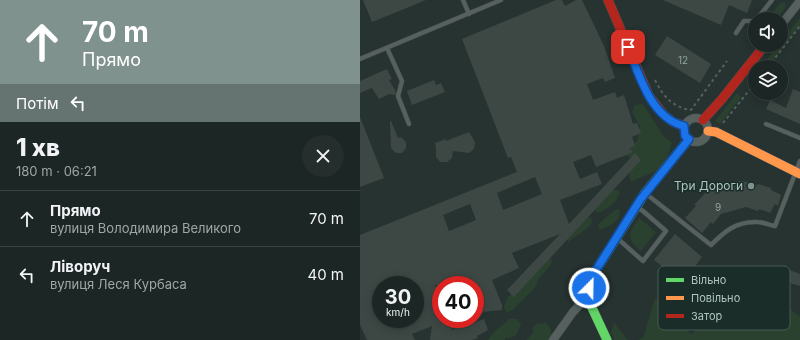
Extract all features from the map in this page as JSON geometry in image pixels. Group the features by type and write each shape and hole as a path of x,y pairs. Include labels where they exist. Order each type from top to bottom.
{"street":[{"path":"608,0 646,91 662,113 672,121 684,126"},
{"path":"788,16 800,1"},
{"path":"703,120 722,99 759,52"},
{"path":"712,131 702,140 693,142 685,136 684,126 686,122 694,118 703,120 712,131 797,173"},
{"path":"553,340 573,312 587,297 591,278 635,207 689,139"},
{"path":"587,297 607,340"}],"lane":[{"path":"463,0 469,14"},
{"path":"360,59 501,0"},
{"path":"762,12 772,0"},
{"path":"736,32 744,21 748,21"},
{"path":"387,48 402,81 398,96 409,124"},
{"path":"766,124 800,138"},
{"path":"645,193 711,245 724,231 739,224 757,222 775,226 797,173 800,161"},
{"path":"617,237 643,261 666,232 643,211 635,207"}],"path":[{"path":"773,60 800,26"},
{"path":"652,74 661,92 667,99 678,106 691,110 727,61"},
{"path":"712,131 748,91"}],"green space":[{"path":"785,2 785,7 782,12 773,12 777,7"},
{"path":"800,18 800,26 788,41 788,33"},
{"path":"773,52 779,52 773,60 767,60"},
{"path":"737,93 741,97 720,124 715,121"},
{"path":"643,104 665,138 672,142 668,156 663,164 652,173 631,182 630,171 634,161 628,156 620,157 629,143 637,142 640,126 632,112 635,105"},
{"path":"612,189 620,191 617,199 609,207 598,213 595,210 597,203"},
{"path":"616,209 620,210 619,218 611,225 600,230 598,226 599,224"},
{"path":"591,217 592,223 589,227 568,242 567,238 582,219"},
{"path":"639,218 656,232 641,251 633,242 630,235"},
{"path":"550,256 552,261 550,266 539,278 535,288 511,311 506,312 504,307 508,297"},
{"path":"655,298 658,301 658,330 687,330 691,334 696,330 790,330 790,309 800,317 800,340 638,340 643,338"},
{"path":"510,318 517,319 521,324 516,335 505,338 505,340 488,340 493,333"},
{"path":"546,323 551,331 550,340 526,340 533,333 533,328 536,324"},
{"path":"614,323 628,340 614,340 611,331"}],"building":[{"path":"363,0 426,0 372,22"},
{"path":"556,0 562,0 565,6 576,0 582,0 604,46 615,78 605,82 603,78 587,84 593,100 615,92 617,98 624,95 633,124 637,123 641,133 632,137 635,146 629,148 633,152 596,167 591,155 573,162 580,179 597,172 602,184 560,200 569,224 635,153 641,160 514,297 507,290 560,234 512,253 519,268 492,280 502,305 502,310 484,312 484,276 432,276 432,326 412,334 415,340 367,340 360,325 360,235 517,172 511,157 508,158 462,39","holes":["535,177 542,194 503,210 497,193","470,204 476,220 449,231 443,215"]},
{"path":"663,0 752,0 747,13 729,5 721,25"},
{"path":"667,36 711,64 700,83 655,55"},
{"path":"387,69 392,79 389,80 396,92 395,95 389,94 379,99 372,88 360,93 360,81"},
{"path":"434,80 436,85 441,83 445,92 412,105 407,91"},
{"path":"793,89 800,92 800,124 766,109 770,100 786,108"},
{"path":"360,117 384,178 360,187"},
{"path":"390,121 398,138 401,137 406,142 406,148 402,153 396,153 391,148"},
{"path":"469,132 475,142 474,149 469,153 453,151 452,158 447,162 440,162 436,157 435,143 446,139 446,141"},
{"path":"740,181 771,188 771,190 781,195 778,206 775,204 770,213 759,209 758,211 746,207 721,214 713,224 711,222 702,233 685,218 696,206 694,205 709,189 726,183"},
{"path":"675,234 702,257 695,266 662,266 654,260"},
{"path":"790,270 800,274 800,286 790,283"},
{"path":"484,319 488,330 477,336 478,338 472,340 430,340 432,326 432,328 451,328 452,330 458,328 484,328"}],"traffic: fast":[{"path":"607,340 587,297 591,278 645,193 689,139"}],"traffic: slow":[{"path":"708,131 716,132 800,174"}],"traffic: jam":[{"path":"608,0 649,96 664,115 673,122 684,126"},
{"path":"703,120 722,99 759,52"}],"place":[{"name":"Три Дороги","path":"751,186"}],"route":[{"path":"589,288 591,278 635,207 689,139 685,136 684,126 678,125 662,113 646,91 628,47"}]}
